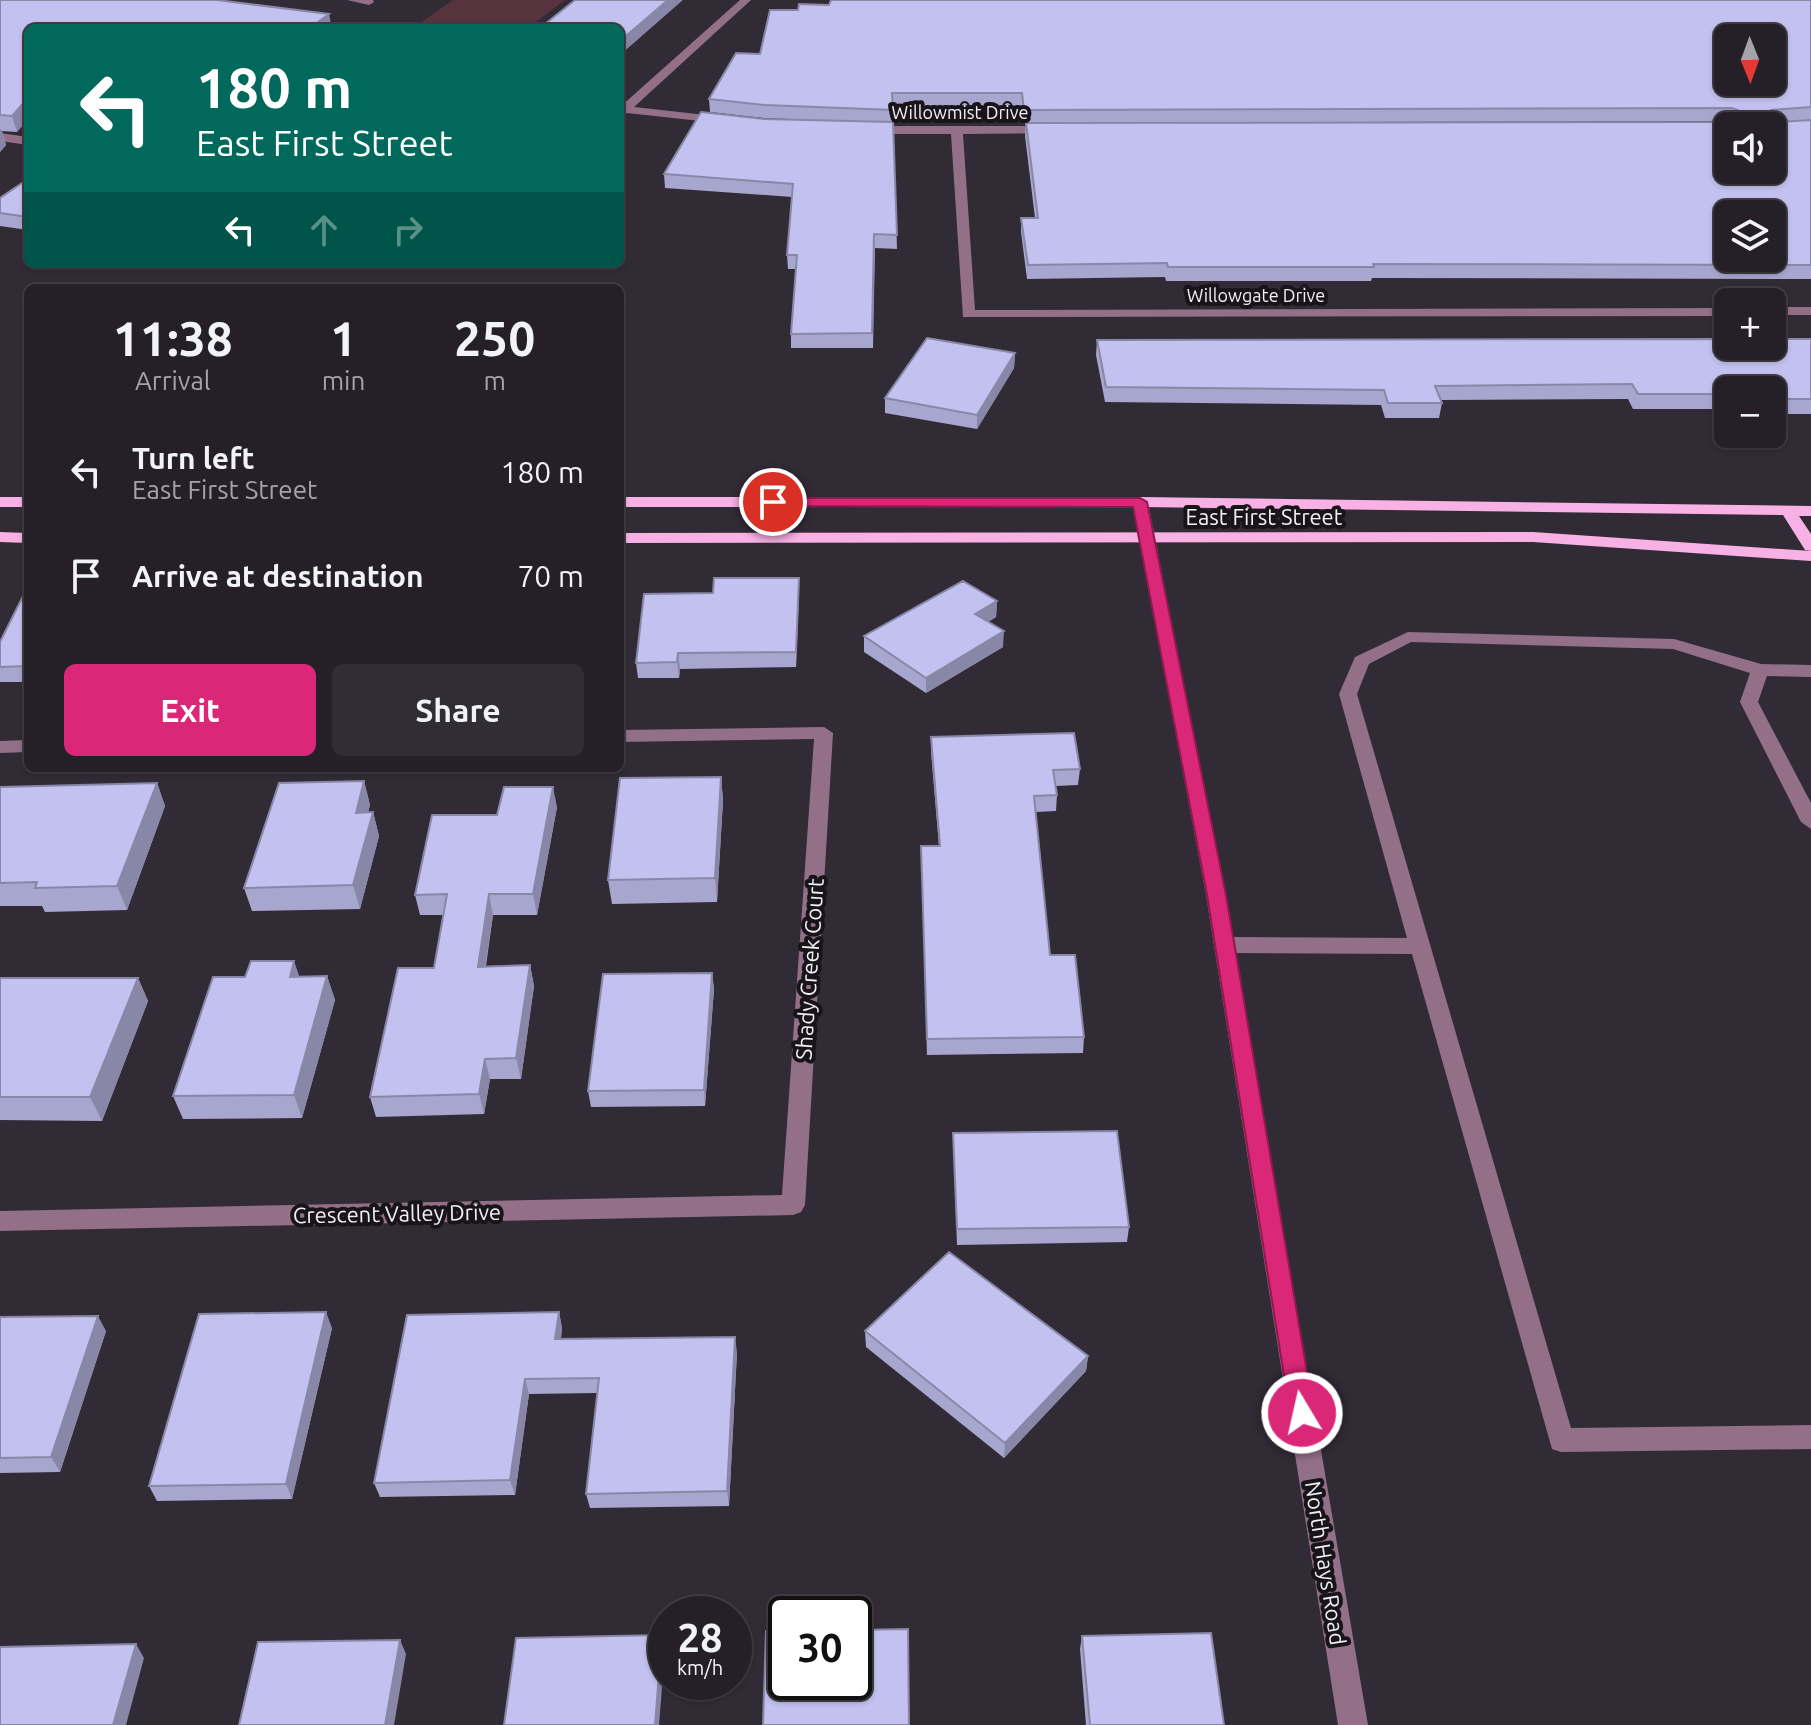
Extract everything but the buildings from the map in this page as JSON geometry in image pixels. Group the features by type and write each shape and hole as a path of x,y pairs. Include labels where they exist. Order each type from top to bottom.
{"main road":[{"path":"0,502 24,502"},
{"name":"East First Street","path":"624,502 1140,502 1811,511"},
{"path":"1788,511 1811,546"},
{"path":"0,537 24,538"},
{"name":"East First Street","path":"624,538 1533,537 1811,556"}],"street":[{"path":"352,0 369,2"},
{"path":"624,109 746,0"},
{"path":"624,111 734,122"},
{"name":"Willowmist Drive","path":"855,129 1067,130"},
{"name":"Willowgate Drive","path":"957,131 968,314 1714,312"},
{"path":"0,137 24,140"},
{"path":"1786,311 1811,311"},
{"name":"North Hays Road","path":"1140,502 1225,945 1353,1725"},
{"path":"1811,671 1760,670 1674,644 1408,637 1361,661 1348,694 1561,1440 1811,1437"},
{"path":"1760,670 1749,702 1811,822"},
{"name":"Shady Creek Court","path":"624,736 824,733 793,1205"},
{"path":"0,747 24,746"},
{"path":"1225,945 1422,946"},
{"name":"Crescent Valley Drive","path":"0,1221 793,1205"}],"shaded area":[{"path":"453,0 565,0 533,24 419,24"}],"route":[{"path":"773,502 1140,502 1216,895 1302,1413"}]}
